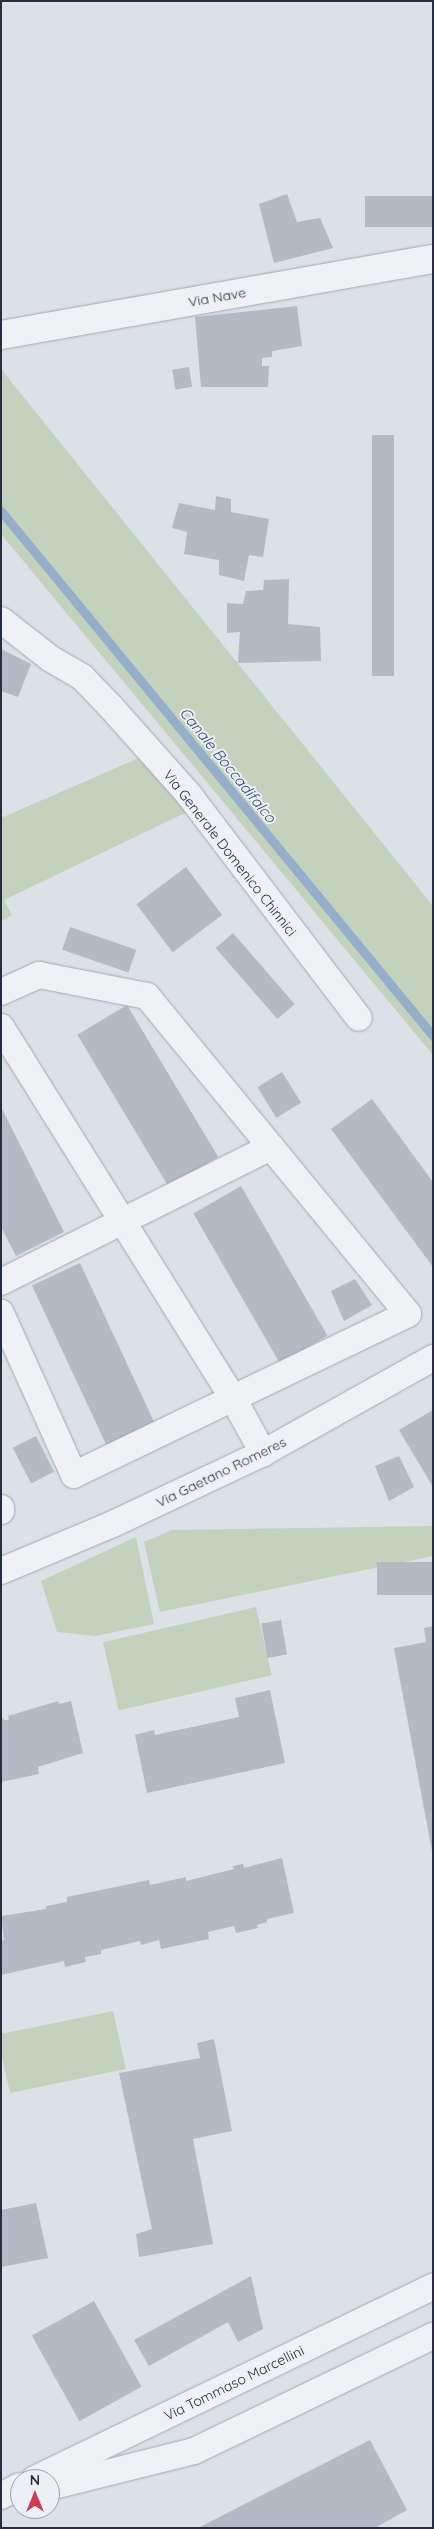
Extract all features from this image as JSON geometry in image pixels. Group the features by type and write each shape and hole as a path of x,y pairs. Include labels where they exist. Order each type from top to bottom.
{"street":[{"name":"Via Nave","path":"1,335 433,259"},
{"name":"Via Generale Domenico Chinnici","path":"1,620 51,659 82,677 111,707 189,795 359,1018"},
{"path":"1,992 39,975 147,996 408,1314 74,1475 1,1313"},
{"path":"1,1027 233,1398 263,1453"},
{"path":"1,1282 270,1147"},
{"name":"Via Gaetano Romeres","path":"1,1571 113,1524 263,1453 433,1358"},
{"name":"Via Tommaso Marcellini","path":"56,2469 433,2287"},
{"path":"60,2484 194,2451 433,2336"}],"green space":[{"path":"1,369 433,906 433,1055 1,534"},
{"path":"141,757 187,812 4,900 12,915 1,921 1,818"},
{"path":"433,1526 433,1556 160,1612 144,1542 172,1530"},
{"path":"136,1537 154,1624 95,1636 57,1632 41,1581"},
{"path":"256,1607 272,1675 119,1711 103,1642"},
{"path":"113,2011 126,2069 10,2093 1,2052 1,2034"}],"building":[{"path":"287,194 297,222 320,218 333,248 274,263 259,204"},
{"path":"365,196 433,196 433,227 365,227"},
{"path":"297,306 302,346 272,351 272,357 262,358 262,366 269,366 268,387 201,387 195,317"},
{"path":"189,367 192,387 175,389 172,370"},
{"path":"372,435 394,435 394,676 372,676"},
{"path":"216,496 231,499 231,512 269,519 263,557 249,555 244,581 219,575 219,560 184,554 187,532 172,528 179,503 215,510"},
{"path":"289,579 288,624 320,627 321,661 238,663 240,632 227,633 227,603 243,604 246,591 263,590 264,580"},
{"path":"1,649 31,664 18,697 1,691"},
{"path":"186,867 222,915 173,952 136,904"},
{"path":"70,927 136,950 128,972 62,950"},
{"path":"233,933 295,1004 277,1019 216,948"},
{"path":"127,1005 218,1157 168,1187 77,1035"},
{"path":"282,1072 301,1103 276,1118 257,1087"},
{"path":"372,1099 433,1182 433,1267 331,1129"},
{"path":"1,1107 64,1232 16,1256 1,1227"},
{"path":"241,1186 328,1336 280,1363 193,1214"},
{"path":"80,1263 156,1425 108,1448 32,1285"},
{"path":"355,1279 372,1305 344,1321 331,1291"},
{"path":"433,1410 433,1487 399,1430"},
{"path":"36,1436 54,1472 31,1483 13,1448"},
{"path":"399,1456 414,1487 389,1501 375,1466"},
{"path":"377,1562 433,1562 433,1595 377,1595"},
{"path":"281,1620 287,1654 267,1658 261,1623"},
{"path":"433,1626 432,1851 394,1648 426,1642 424,1628"},
{"path":"270,1690 285,1763 147,1793 135,1735 154,1730 155,1735 239,1717 235,1698"},
{"path":"58,1701 59,1704 71,1701 83,1753 38,1767 39,1774 1,1782 1,1716 4,1720 9,1720 8,1716"},
{"path":"282,1858 294,1913 267,1919 267,1922 257,1925 258,1928 236,1933 234,1926 208,1932 209,1939 161,1949 159,1940 141,1945 140,1941 101,1950 101,1954 85,1957 86,1962 65,1967 64,1961 1,1975 1,1941 4,1940 1,1916 46,1909 46,1906 67,1902 67,1897 149,1880 150,1885 186,1877 186,1881 234,1869 233,1866 243,1864 244,1868"},
{"path":"214,2039 232,2131 193,2139 213,2244 139,2257 136,2234 152,2229 119,2073 200,2058 197,2043"},
{"path":"36,2203 48,2258 1,2267 1,2210"},
{"path":"251,2276 263,2329 238,2342 228,2322 149,2366 134,2340"},
{"path":"94,2301 142,2387 79,2421 32,2335"},
{"path":"370,2440 407,2510 375,2528 198,2528"}],"waterway":[{"name":"Canale Boccadifalco","path":"1,511 433,1036"}]}
